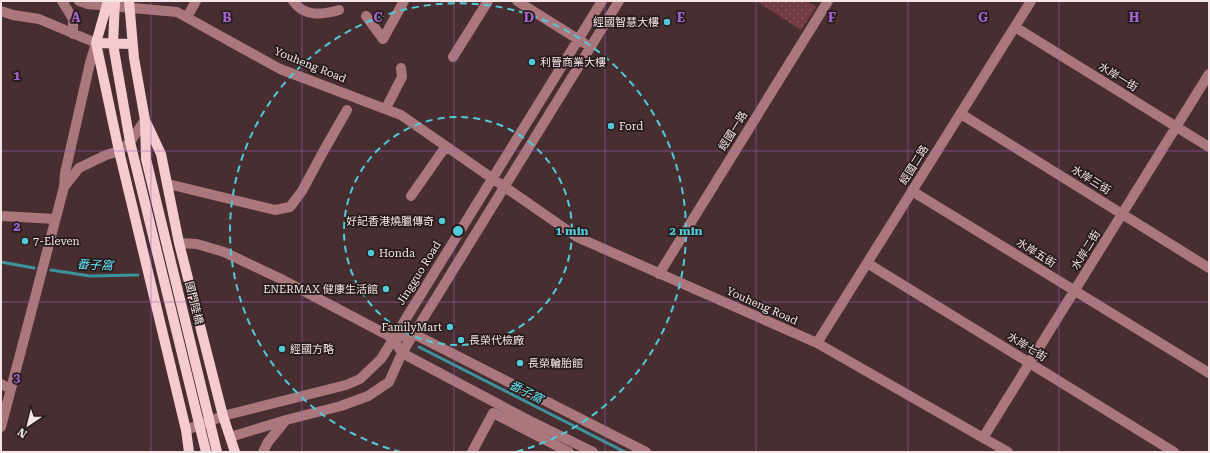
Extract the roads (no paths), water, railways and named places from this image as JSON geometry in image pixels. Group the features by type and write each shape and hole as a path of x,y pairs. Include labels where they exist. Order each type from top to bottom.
{"main road":[{"path":"111,4 96,43 119,151 190,452"},
{"path":"111,4 114,44 130,142 206,452"},
{"path":"129,5 132,44 145,120 160,154 168,184 178,243 223,416 235,452"},
{"path":"96,43 132,44"},
{"name":"國門陸橋","path":"145,120 146,159 217,452"}],"street":[{"path":"62,1 73,19 73,34"},
{"name":"Youheng Road","path":"79,1 88,4 129,5 177,12 187,16 280,69 401,114 577,237 817,343 1008,452"},
{"path":"187,16 196,1"},
{"path":"293,1 296,5 312,14 328,14 339,10"},
{"path":"366,16 383,39 404,1"},
{"path":"453,57 488,1"},
{"path":"517,1 590,47"},
{"name":"Jingguo Road","path":"186,430 223,416 346,385 360,378 381,359 602,1"},
{"path":"230,437 286,420 341,406 368,396 389,382 402,353 619,1"},
{"name":"經國一路","path":"659,274 828,1"},
{"name":"經國二路","path":"817,343 1031,1"},
{"path":"1,11 13,15 40,19 96,43 64,173 64,187 1,427"},
{"name":"水岸一街","path":"1015,27 1209,147"},
{"path":"386,108 402,76 401,68"},
{"name":"水岸二街","path":"983,438 1209,74"},
{"path":"168,184 275,210 290,207 302,191 347,110"},
{"name":"水岸三街","path":"961,114 1209,268"},
{"path":"64,187 78,168 106,155 119,151 130,142 145,120"},
{"path":"411,196 446,146"},
{"name":"水岸五街","path":"912,191 1209,373"},
{"path":"1,216 56,219"},
{"path":"178,243 197,244 224,252 281,279 393,338 402,353 528,420 593,452"},
{"name":"水岸七街","path":"867,263 1174,452"},
{"path":"393,338 414,334 646,452"},
{"path":"1,384 11,389"},
{"path":"472,452 493,413 569,452"},
{"path":"263,452 268,442 286,420"}],"waterway":[{"name":"番子窩","path":"1,262 34,268"},
{"name":"番子窩","path":"51,270 90,276 138,275"},
{"name":"番子窩","path":"419,347 625,452"}],"place":[{"name":"經國智慧大樓","path":"667,22"},
{"name":"利晉商業大樓","path":"532,62"},
{"name":"Ford","path":"611,126"},
{"name":"好記香港燒臘傳奇","path":"442,221"},
{"name":"7-Eleven","path":"25,241"},
{"name":"Honda","path":"371,253"},
{"name":"ENERMAX 健康生活館","path":"386,289"},
{"name":"FamilyMart","path":"450,327"},
{"name":"長榮代檢廠","path":"461,340"},
{"name":"經國方略","path":"282,349"},
{"name":"長榮輪胎館","path":"520,363"}]}
